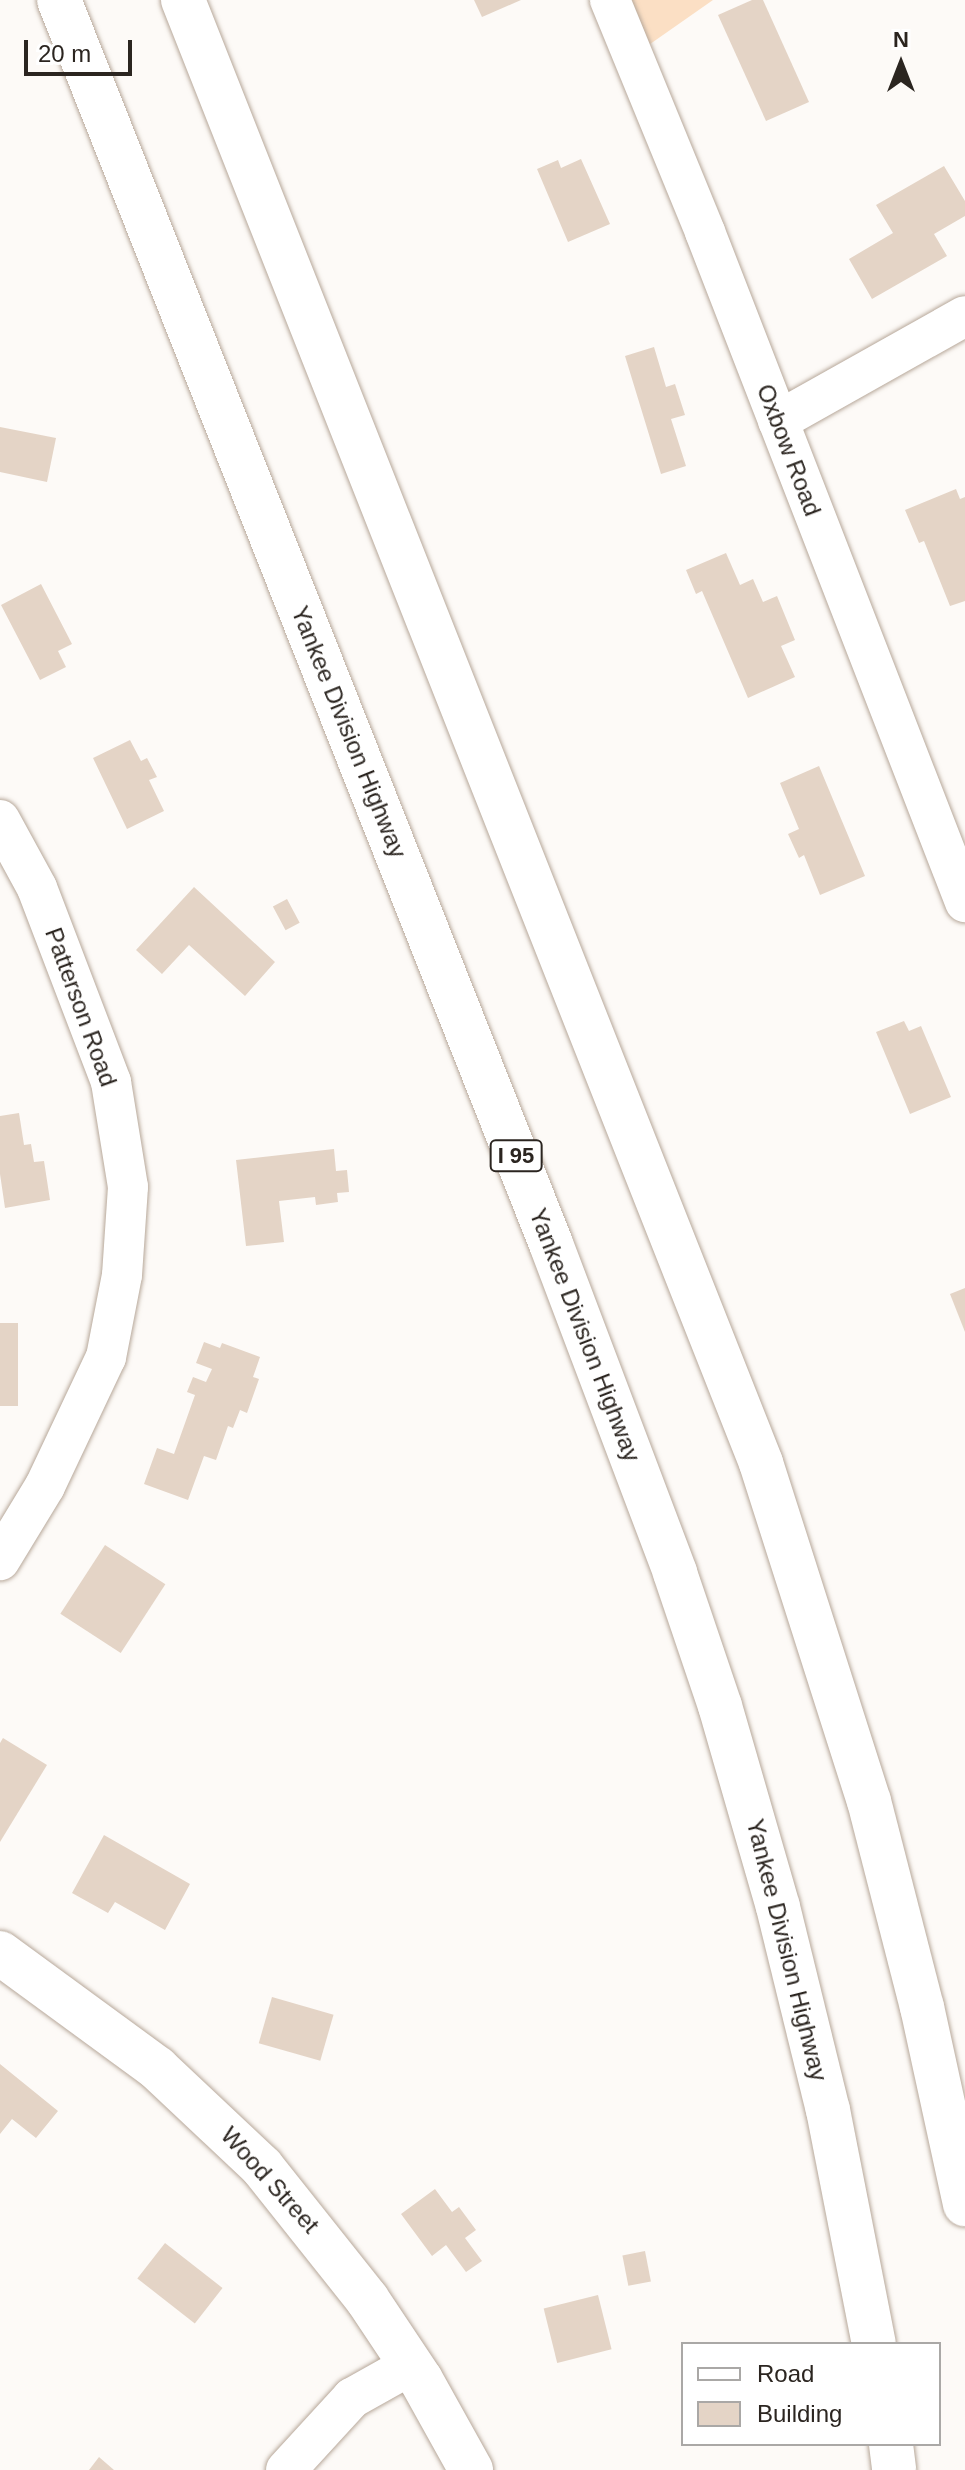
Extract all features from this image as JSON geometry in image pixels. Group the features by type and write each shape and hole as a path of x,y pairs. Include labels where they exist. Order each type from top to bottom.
{"main road":[{"name":"Yankee Division Highway","path":"59,0 556,1258 684,1599 724,1719 789,1948 828,2110 874,2342"},
{"path":"183,0 761,1463 869,1801 922,2007 965,2204"},
{"name":"Wood Street","path":"0,1953 140,2054 236,2140 310,2223 411,2365 471,2470"},
{"path":"891,2446 894,2470"}],"street":[{"name":"Oxbow Road","path":"610,0 965,902"},
{"path":"778,421 965,316"},
{"name":"Patterson Road","path":"0,820 37,888 111,1082 128,1187 122,1275 106,1357 45,1486 0,1560"},
{"path":"286,2470 352,2398 411,2365"}],"shaded area":[{"path":"624,0 713,0 643,49"}],"building":[{"path":"474,0 521,0 482,17"},
{"path":"752,0 763,0 809,102 766,121 718,15"},
{"path":"581,159 610,224 568,242 537,169 558,160 561,168"},
{"path":"944,166 965,201 965,216 934,234 947,256 872,299 849,259 893,233 876,205"},
{"path":"654,347 666,387 675,384 685,415 671,419 686,466 661,474 625,356"},
{"path":"0,427 56,438 47,482 0,472"},
{"path":"956,489 960,499 965,497 965,601 950,606 924,541 919,543 905,510"},
{"path":"726,553 740,585 753,579 763,602 777,596 795,640 781,646 795,677 748,698 702,591 696,594 686,570"},
{"path":"41,584 72,644 58,651 66,667 40,680 1,605"},
{"path":"130,740 141,761 147,758 157,777 149,780 164,811 127,829 93,758"},
{"path":"819,766 865,876 820,895 804,855 799,858 788,834 799,829 780,783"},
{"path":"194,887 275,962 245,996 189,945 162,974 136,950"},
{"path":"287,899 300,923 286,930 273,907"},
{"path":"904,1021 909,1031 921,1026 951,1097 910,1114 876,1032"},
{"path":"19,1113 24,1145 31,1144 34,1162 44,1161 50,1200 5,1208 0,1174 0,1116"},
{"path":"334,1149 336,1171 347,1170 349,1192 337,1193 338,1202 316,1205 315,1197 279,1201 284,1242 246,1246 236,1160"},
{"path":"965,1288 965,1332 950,1294"},
{"path":"0,1323 18,1323 18,1406 0,1406"},
{"path":"204,1342 220,1348 222,1343 260,1357 253,1377 259,1379 247,1413 240,1410 233,1428 228,1426 216,1460 204,1456 188,1500 144,1484 157,1448 174,1454 195,1395 187,1392 193,1377 206,1382 212,1369 196,1363"},
{"path":"105,1545 165,1584 121,1653 60,1614"},
{"path":"3,1738 47,1765 0,1842 0,1743"},
{"path":"104,1835 190,1884 165,1930 115,1902 108,1913 72,1893"},
{"path":"272,1997 334,2015 320,2061 259,2043"},
{"path":"0,2064 58,2111 36,2138 12,2119 0,2134"},
{"path":"435,2189 452,2212 459,2207 476,2230 465,2238 482,2261 466,2272 446,2245 432,2256 401,2214"},
{"path":"165,2243 223,2288 195,2323 137,2278"},
{"path":"645,2251 651,2281 628,2286 622,2255"},
{"path":"598,2295 612,2349 557,2363 544,2309"},
{"path":"99,2457 114,2470 89,2470"}]}
